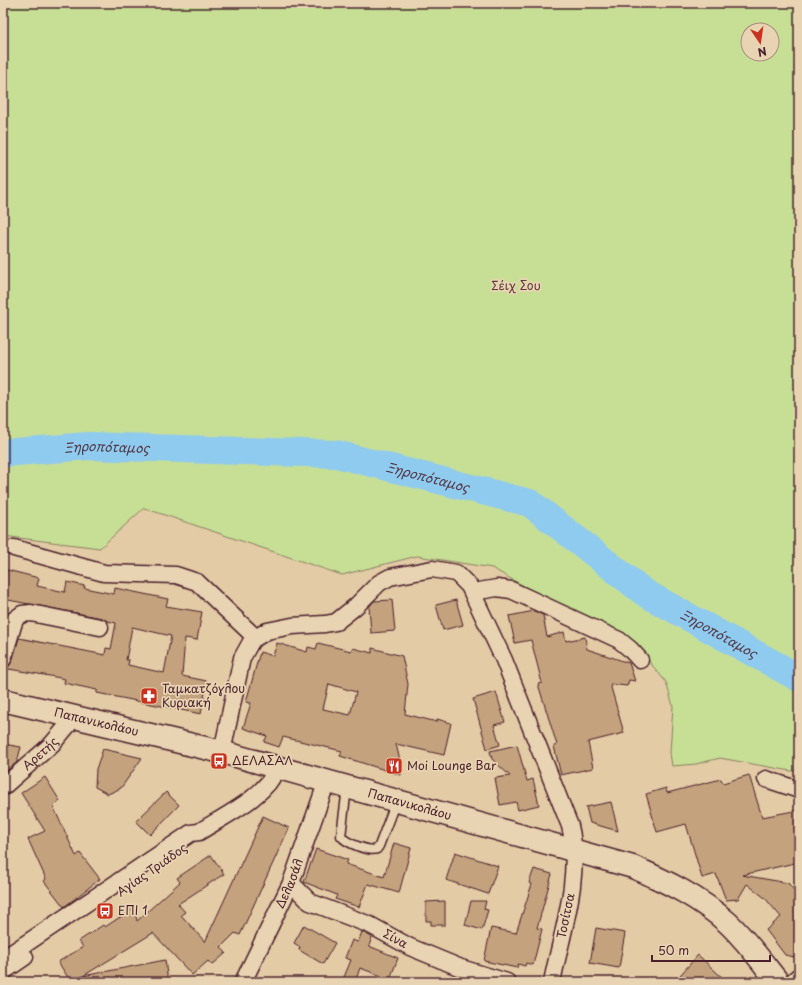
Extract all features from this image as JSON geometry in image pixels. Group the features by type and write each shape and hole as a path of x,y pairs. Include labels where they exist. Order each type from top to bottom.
{"main road":[{"name":"Παπανικολάου","path":"3,700 222,752 633,867 668,883 695,898 729,924 778,982"}],"street":[{"path":"14,548 104,573 176,575 197,582 255,637 248,646 242,658 222,752"},
{"name":"Τοσίτσα","path":"255,637 267,631 278,628 336,622 356,606 379,583 390,577 432,569 456,573 465,580 473,592 512,677 566,814 575,850 572,885 552,982"},
{"path":"473,592 502,588 523,594 619,640 640,660"},
{"path":"3,659 15,619 22,614 31,613 100,627"},
{"name":"Αρετής","path":"3,787 52,744 74,718"},
{"name":"Αγίας Τριάδος","path":"3,959 191,833 199,832 262,790 274,776 277,768"},
{"path":"766,778 799,790"},
{"name":"Δελασάλ","path":"243,982 337,783"},
{"name":"Αγίας Τριάδος","path":"3,972 196,840 199,832"},
{"name":"Σίνα","path":"291,883 310,902 370,925 410,947 461,968 507,982"},
{"path":"792,982 799,976"}],"lane":[{"path":"337,783 341,836 345,840 370,850 377,849 379,846 397,800"}],"green space":[{"name":"Σέιχ Σου","path":"3,3 799,3 799,770 791,771 720,758 696,764 672,766 670,753 673,706 666,682 630,638 548,600 492,568 417,556 342,575 144,508 100,548 3,536"}],"building":[{"path":"3,569 39,578 37,586 65,592 67,582 85,586 84,588 114,594 115,588 168,599 166,606 202,612 197,640 185,638 182,676 207,681 201,714 97,693 97,690 64,683 65,679 3,668 9,666 12,662 19,638 105,655 106,648 111,649 116,623 102,618 3,599","holes":["132,627 171,636 164,673 128,665 129,660 126,660"]},
{"path":"392,600 395,631 371,633 369,607 374,601"},
{"path":"456,600 463,625 443,630 436,605"},
{"path":"534,611 543,615 547,637 564,632 566,641 585,637 587,649 629,663 635,681 629,680 627,686 610,684 624,733 588,742 593,768 561,775 554,746 557,745 538,684 542,683 531,640 515,643 509,616"},
{"path":"277,643 307,652 308,647 316,649 318,643 351,651 353,648 372,653 372,648 402,656 408,684 405,714 437,722 437,719 451,723 444,755 396,744 401,765 401,775 340,756 342,751 283,737 279,747 264,742 267,736 243,728 251,703 246,702 260,652 273,656","holes":["329,684 356,692 350,715 323,709"]},
{"path":"496,692 505,722 494,725 500,745 487,749 473,699"},
{"path":"3,744 21,747 17,762 3,774"},
{"path":"517,745 527,781 533,779 539,805 518,810 516,802 500,805 495,778 510,776 492,759 490,751"},
{"path":"103,749 142,758 121,788 108,794 95,787 96,769"},
{"path":"749,775 762,817 799,810 799,862 742,875 788,883 799,896 799,958 785,955 766,930 781,917 765,898 747,884 738,899 726,900 716,874 702,878 686,824 657,832 646,794 666,788 667,793 721,779 723,783"},
{"path":"45,777 60,801 53,806 76,856 80,853 100,879 64,907 44,881 46,879 28,839 45,831 21,793"},
{"path":"166,792 179,805 150,835 136,821"},
{"path":"611,802 618,831 590,823 586,807"},
{"path":"263,816 289,828 240,935 235,933 221,947 226,953 212,965 208,961 192,975 153,933 71,982 58,962 83,947 79,941 103,925 105,927 134,908 137,921 180,882 177,878 211,855 224,874 178,904 185,912 181,915 205,942"},
{"path":"394,843 411,848 399,893 368,884 359,907 335,899 337,895 304,882 316,849 348,860 346,864 384,877"},
{"path":"455,852 498,866 488,894 446,880"},
{"path":"534,869 552,874 537,928 542,929 533,965 526,963 525,966 518,964 517,968 484,961 491,928 516,933 532,884 529,883"},
{"path":"445,901 445,925 431,925 431,921 426,921 426,902"},
{"path":"471,901 486,901 484,909 488,910 482,930 465,925"},
{"path":"304,925 335,943 323,964 299,950 300,947 294,943"},
{"path":"596,928 625,933 619,968 590,963"},
{"path":"362,932 372,937 369,946 398,958 390,979 360,968 355,982 342,982 351,960 345,958 352,940 358,942"},
{"path":"698,955 727,982 674,982"},
{"path":"165,960 168,982 83,982 83,976"}],"waterway":[{"name":"Ξηροπόταμος","path":"3,453 88,446 336,454 530,503 645,593 799,678"}],"place":[{"name":"Ταμκατζόγλου Κυριακή","path":"149,696"},
{"name":"ΔΕΛΑΣΑΛ","path":"219,761"},
{"name":"Moi Lounge Bar","path":"394,766"},
{"name":"ΕΠΙ 1","path":"105,911"}]}
